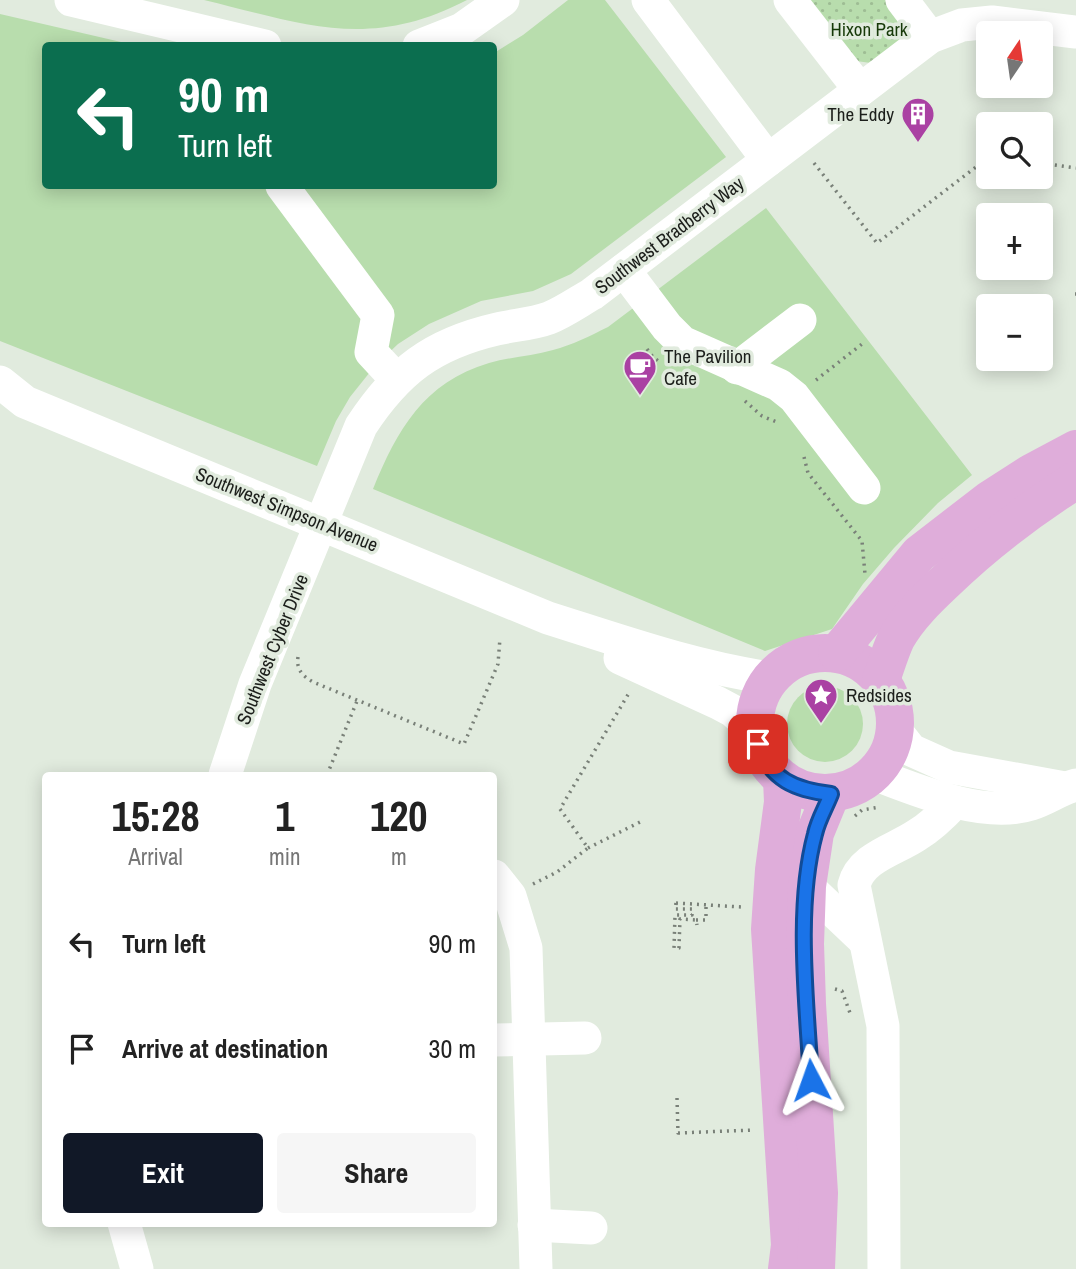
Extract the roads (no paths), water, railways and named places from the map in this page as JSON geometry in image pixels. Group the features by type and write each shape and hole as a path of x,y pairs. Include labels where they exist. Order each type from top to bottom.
{"main road":[{"path":"837,653 919,554 989,500 1076,449"},
{"path":"881,680 895,641 930,596 970,557 1030,509 1076,480"},
{"path":"812,653 837,653 862,662 881,680 891,695 896,731 889,755 874,774 854,788 831,794 805,791 782,779 763,758 754,730 757,702 770,678 789,662 812,653"},
{"path":"782,779 783,802 770,929 790,1245 788,1269"},
{"path":"817,1269 819,1193 805,944 807,886 815,833 831,794"}],"street":[{"path":"71,0 169,33 235,42"},
{"path":"429,42 462,29 503,0"},
{"path":"648,0 768,160"},
{"path":"790,0 860,90"},
{"path":"902,0 930,37"},
{"name":"Southwest Bradberry Way","path":"323,524 361,426 396,379 411,367 456,340 550,318 592,295 930,37 962,25 1041,13 1076,32"},
{"path":"284,189 377,315 372,352 396,379"},
{"path":"624,270 667,327 682,342 779,385 794,397 864,488"},
{"path":"737,368 800,320"},
{"name":"Southwest Simpson Avenue","path":"8,394 548,618 728,672 770,678"},
{"name":"Southwest Cyber Drive","path":"227,772 255,684 323,524"},
{"name":"Southwest Simpson Avenue","path":"548,618 626,662 733,711 754,730"},
{"path":"896,731 911,750 950,767 1071,786"},
{"path":"874,774 917,791 988,808 1031,804 1071,786"},
{"path":"884,1269 883,1026 854,886 861,869 940,819 955,802"},
{"path":"502,886 526,948 536,1269"},
{"path":"807,886 864,940"},
{"path":"497,1040 585,1038"},
{"path":"534,1225 591,1228"},
{"path":"125,1227 137,1269"}],"place":[{"name":"The Eddy","path":"918,144"},
{"name":"The Pavilion Cafe","path":"640,397"},
{"name":"Redsides","path":"821,725"}],"park label":[{"name":"Hixon Park","path":"869,29"}]}
